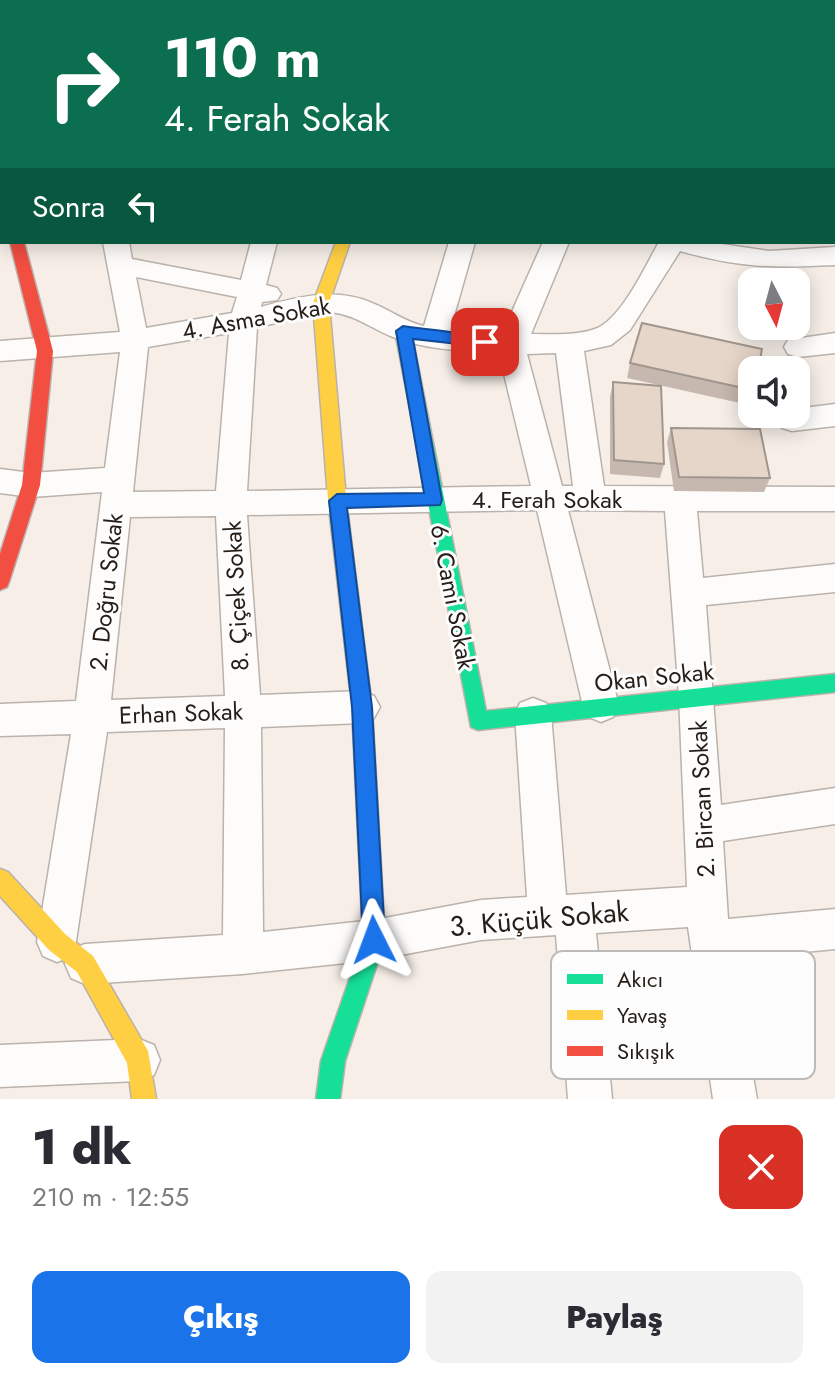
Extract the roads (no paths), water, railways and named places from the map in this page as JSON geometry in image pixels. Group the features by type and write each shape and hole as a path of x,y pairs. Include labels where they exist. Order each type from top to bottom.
{"street":[{"path":"0,582 31,485 45,351 18,244"},
{"name":"8. Çiçek Sokak","path":"243,954 243,711 231,502 246,305 263,244"},
{"path":"328,1099 333,1061 374,940 362,707 337,501 321,303 342,244"},
{"path":"434,338 461,244"},
{"path":"555,244 511,344 601,706"},
{"name":"4. Asma Sokak","path":"0,351 45,351 135,339 246,305 321,303 365,308 403,331 434,338 511,344 569,344 605,338 621,324 674,244"},
{"path":"683,244 742,258 769,260 835,256"},
{"path":"119,254 246,305"},
{"name":"2. Doğru Sokak","path":"71,953 92,716 135,339 119,254"},
{"name":"6. Cami Sokak","path":"403,331 478,721"},
{"path":"798,347 835,343"},
{"path":"569,344 590,498"},
{"path":"810,418 835,415"},
{"name":"4. Ferah Sokak","path":"0,481 231,502 551,498 835,499"},
{"name":"2. Bircan Sokak","path":"680,498 697,696 708,924 712,951"},
{"path":"687,593 835,578"},
{"name":"Okan Sokak","path":"478,721 835,683"},
{"name":"Erhan Sokak","path":"0,720 362,707"},
{"path":"533,714 567,951"},
{"path":"705,826 835,806"},
{"path":"1,883 71,953 142,1080"},
{"name":"3. Küçük Sokak","path":"71,953 243,954 374,940 481,920 561,914 835,929"},
{"path":"0,1066 142,1080"},
{"path":"587,1079 590,1099"},
{"name":"2. Bircan Sokak","path":"732,1079 735,1099"}]}
